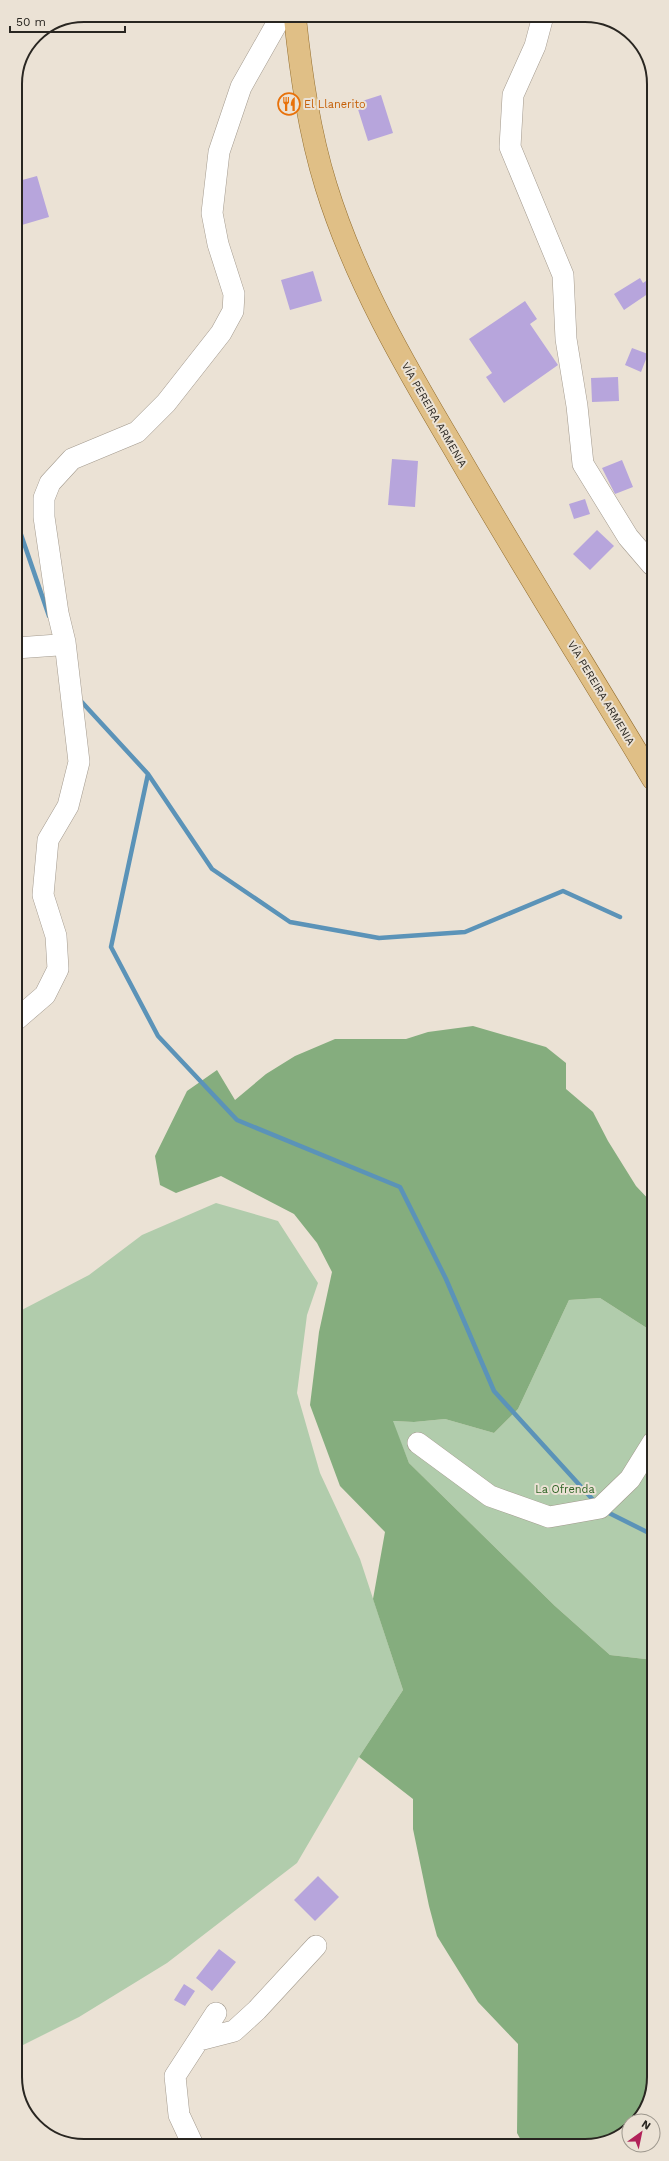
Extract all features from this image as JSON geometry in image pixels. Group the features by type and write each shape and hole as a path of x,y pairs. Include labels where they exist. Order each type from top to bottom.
{"main road":[{"name":"VÍA PEREIRA ARMENIA","path":"296,22 310,120 326,186 345,238 383,322 404,363 474,484 647,771"}],"street":[{"path":"22,1015 45,995 58,969 56,936 43,895 48,840 68,806 79,762 65,642 58,613 44,517 44,498 50,484 72,459 136,432 166,403 221,333 233,311 234,294 218,244 212,213 219,152 241,87 278,22"},
{"path":"541,22 535,46 513,94 510,147 563,275 566,339 577,406 583,464 628,538 647,559"},
{"path":"22,648 58,645 65,642"},
{"path":"418,1443 490,1496 549,1517 600,1508 630,1479 647,1452"},
{"path":"199,2040 234,2031 257,2010 316,1946"},
{"path":"190,2139 178,2115 175,2076 216,2013"}],"green space":[{"path":"473,1026 546,1047 566,1063 566,1089 593,1112 608,1141 636,1186 647,1198 647,1328 600,1298 569,1300 518,1409 494,1433 445,1419 414,1422 393,1421 409,1463 555,1606 610,1655 647,1659 646,2089 644,2097 635,2113 621,2113 621,2127 601,2137 584,2139 520,2139 517,2133 518,2044 478,2002 437,1936 429,1906 413,1829 413,1799 359,1757 403,1690 373,1599 385,1532 340,1486 310,1405 319,1332 332,1272 317,1243 294,1214 221,1176 176,1193 160,1185 155,1156 187,1091 217,1070 235,1100 266,1074 295,1056 335,1039 406,1039 428,1032"},
{"path":"216,1203 278,1221 318,1283 307,1315 297,1393 320,1473 360,1559 403,1690 359,1757 297,1863 167,1963 79,2017 22,2046 22,1310 89,1275 142,1235"},
{"name":"La Ofrenda","path":"600,1298 647,1328 647,1659 610,1655 555,1606 409,1463 392,1421 414,1422 445,1419 494,1433 518,1409 569,1300"}],"building":[{"path":"381,95 393,133 368,141 356,103"},
{"path":"37,176 49,217 22,225 22,180"},
{"path":"313,271 322,301 290,310 281,280"},
{"path":"640,278 643,283 647,280 647,294 624,310 614,294"},
{"path":"525,301 537,319 530,324 558,365 504,403 486,377 492,373 469,339"},
{"path":"632,348 647,354 641,372 625,365"},
{"path":"618,377 619,401 592,402 591,378"},
{"path":"392,459 418,461 415,507 388,505"},
{"path":"622,460 633,487 615,494 602,468"},
{"path":"585,499 590,514 574,519 569,504"},
{"path":"597,530 614,546 590,570 573,554"},
{"path":"318,1876 339,1897 315,1921 294,1900"},
{"path":"219,1949 236,1962 212,1991 196,1978"},
{"path":"184,1984 195,1991 185,2006 174,2000"}],"waterway":[{"path":"22,537 49,616"},
{"path":"79,699 148,774 212,869 290,922 379,938 465,932 563,891 620,917"},
{"path":"148,774 111,947 158,1036 237,1120 400,1187 446,1279 494,1391 595,1502"},
{"path":"605,1511 647,1532"}],"place":[{"name":"El Llanerito","path":"289,104"}]}
